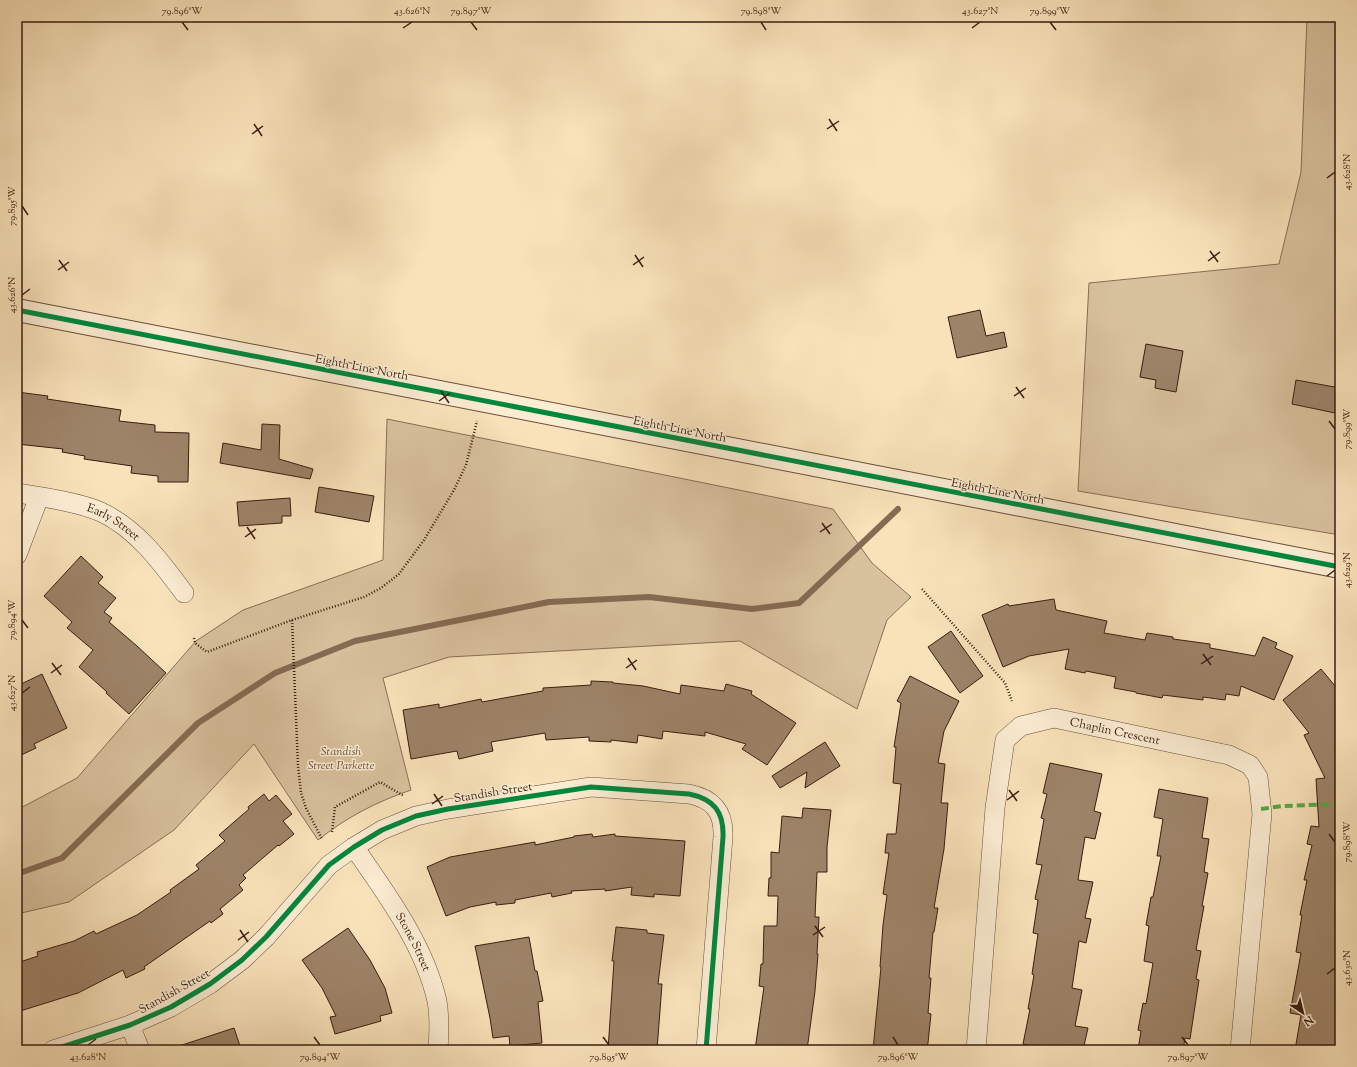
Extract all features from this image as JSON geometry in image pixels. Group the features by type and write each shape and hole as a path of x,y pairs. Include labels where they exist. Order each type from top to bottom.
{"street":[{"name":"Eighth Line North","path":"17,310 1340,567"},
{"name":"Early Street","path":"17,493 86,507 101,512 119,522 149,548 184,593"},
{"path":"17,555 39,497"},
{"name":"Chaplin Crescent","path":"976,1050 995,808 1006,740 1021,726 1054,718 1229,755 1250,765 1258,777 1262,814 1240,1050"},
{"name":"Standish Street","path":"53,1050 130,1026 171,1007 210,984 242,960 266,937 329,865 354,847 382,830 416,816 448,809 591,787 689,794 706,799 715,805 720,814 723,825 706,1050"},
{"name":"Stone Street","path":"354,847 416,943 428,973 437,1002 439,1035 438,1050"},
{"path":"130,1026 140,1050"}],"path":[{"path":"194,638 195,643 206,652 292,620 364,597 381,588 399,574 412,558 454,490 466,466 478,418"},
{"path":"922,589 1006,683 1012,701"},
{"path":"292,620 301,793 306,808 322,839"},
{"path":"332,832 335,807 380,782 404,796"}],"green space":[{"path":"1307,17 1340,17 1340,535 1078,491 1089,283 1279,264 1301,172"},
{"name":"Standish Street Parkette","path":"387,419 833,509 872,563 911,597 887,620 857,709 740,641 449,657 383,678 411,790 362,811 340,824 318,840 254,744 174,830 69,902 17,914 17,810 77,778 196,641 243,610 383,560"}],"building":[{"path":"980,310 986,336 1004,332 1007,347 957,358 948,317"},
{"path":"1146,344 1183,351 1176,392 1155,388 1156,380 1140,377"},
{"path":"1296,380 1340,388 1340,414 1292,404"},
{"path":"17,392 48,396 47,399 121,410 119,421 155,425 155,432 189,433 188,482 158,482 158,476 131,473 132,466 84,459 85,456 62,452 63,449 17,444"},
{"path":"262,424 280,425 279,459 313,469 310,479 220,463 223,443 261,450"},
{"path":"319,487 374,496 369,522 315,512"},
{"path":"290,498 291,516 282,516 282,523 239,526 237,502"},
{"path":"81,556 103,577 98,583 116,598 104,612 112,618 109,622 166,673 129,714 79,667 93,650 67,628 72,622 44,596"},
{"path":"1054,599 1056,610 1107,621 1104,633 1145,640 1147,633 1173,637 1173,639 1210,644 1210,648 1255,656 1263,637 1277,643 1275,648 1293,656 1274,700 1241,686 1239,696 1226,694 1225,700 1203,697 1203,700 1163,695 1162,698 1114,688 1116,677 1086,671 1085,673 1065,669 1069,649 1029,656 1003,667 982,615 1008,604 1009,606"},
{"path":"951,631 983,676 960,693 928,647"},
{"path":"1321,669 1340,692 1340,1023 1335,1050 1295,1050 1301,1015 1290,1013 1301,953 1296,952 1302,915 1300,915 1307,880 1304,880 1312,845 1307,844 1311,826 1319,827 1316,779 1325,778 1304,735 1309,733 1283,700"},
{"path":"42,674 67,728 34,744 36,748 17,757 17,686"},
{"path":"910,676 959,701 944,731 938,763 945,764 941,803 948,803 944,849 934,908 938,908 933,932 929,978 931,978 928,1013 931,1014 926,1050 873,1050 881,967 883,925 887,895 883,894 889,853 885,853 887,834 896,834 901,784 893,783 896,747 894,747 901,703 897,701"},
{"path":"591,681 643,686 680,694 681,685 724,691 726,684 752,691 751,694 796,723 767,765 742,749 746,744 705,732 705,736 663,731 662,739 638,735 637,743 611,740 611,742 589,741 589,737 546,740 545,733 491,742 493,751 459,759 457,751 411,759 403,710 439,704 439,708 481,699 482,702 543,691 543,688 591,685"},
{"path":"825,742 840,766 805,788 807,772 780,788 772,776"},
{"path":"1050,763 1102,774 1094,811 1101,813 1095,839 1085,837 1078,880 1093,882 1085,918 1091,919 1086,943 1079,941 1072,988 1082,990 1075,1026 1088,1028 1083,1050 1054,1050 1023,1044 1030,1009 1028,1009 1034,975 1032,974 1038,934 1033,933 1038,900 1035,899 1042,865 1036,864 1044,819 1041,818 1047,794 1043,793"},
{"path":"1159,789 1208,798 1202,838 1209,839 1204,872 1208,873 1196,950 1201,951 1196,979 1199,980 1190,1039 1185,1038 1183,1050 1138,1050 1141,1031 1138,1030 1143,1003 1146,1004 1153,963 1144,961 1149,926 1146,925 1161,856 1157,856 1163,819 1154,817"},
{"path":"264,794 269,801 276,795 292,814 283,821 294,834 279,846 278,845 243,875 246,878 239,885 243,890 220,909 223,914 211,923 210,921 144,967 145,969 126,978 123,970 78,993 17,1012 17,963 38,956 37,952 74,941 94,931 96,934 137,915 171,892 170,890 199,869 196,865 225,841 219,835"},
{"path":"803,808 831,810 827,847 827,872 817,872 815,917 819,917 818,954 815,991 807,1050 755,1050 764,987 759,986 761,964 763,964 764,926 777,926 778,896 768,896 769,878 771,878 771,852 779,853 782,816 802,818"},
{"path":"592,834 593,837 615,834 615,836 685,841 680,896 654,894 654,897 631,895 632,887 605,891 605,889 571,891 572,893 552,897 551,893 515,900 515,903 496,905 496,902 470,907 446,916 427,867 450,857 535,842 535,845 574,836"},
{"path":"616,927 647,930 647,933 664,935 658,984 662,984 657,1050 608,1050 614,961 612,961"},
{"path":"348,928 370,960 385,988 392,1013 380,1016 381,1021 335,1034 330,1017 336,1016 322,988 302,960"},
{"path":"529,937 535,971 537,971 543,1001 538,1002 542,1043 510,1046 509,1036 493,1038 475,946"},
{"path":"234,1028 240,1046 229,1050 176,1050 176,1047"}],"waterway":[{"path":"17,874 62,858 198,723 275,673 355,641 549,602 649,597 752,609 799,603 898,509"}],"marked path":[{"path":"1261,809 1282,806 1340,804"}],"cycle path":[{"path":"17,310 1340,567"},
{"path":"53,1050 130,1025 171,1007 210,984 242,960 266,937 329,865 354,847 382,830 416,816 448,809 591,787 689,794 698,796 711,803 716,808 722,820 723,837 706,1050"}]}
